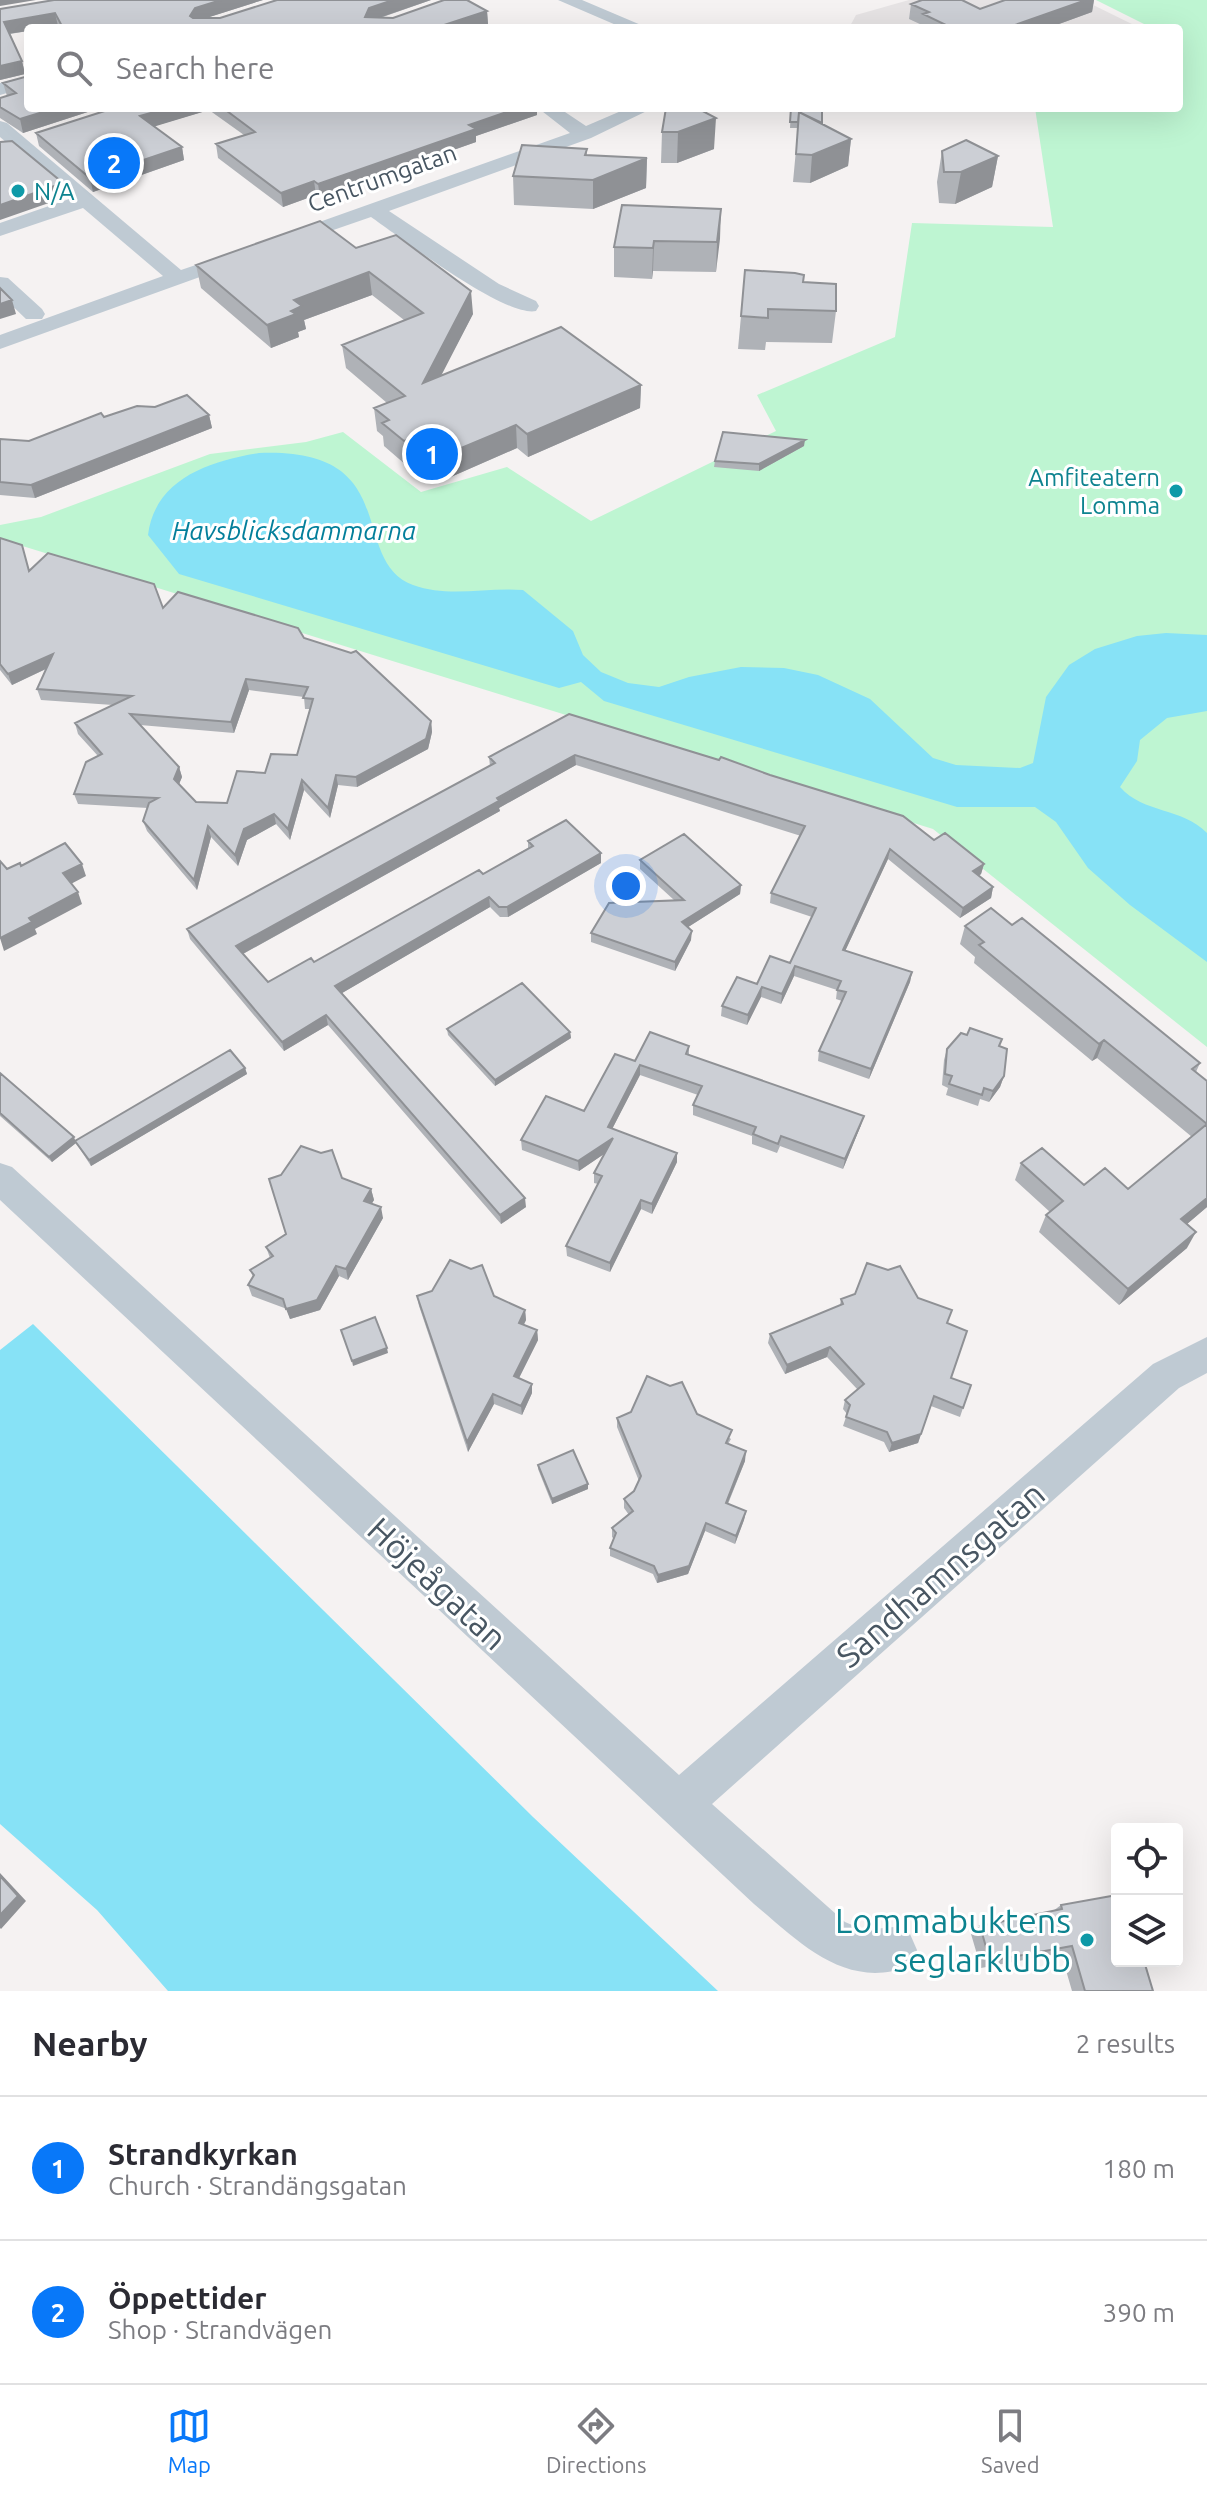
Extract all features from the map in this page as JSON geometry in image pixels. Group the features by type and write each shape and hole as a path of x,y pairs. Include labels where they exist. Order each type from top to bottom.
{"street":[{"path":"567,0 629,24"},
{"path":"0,89 24,82"},
{"path":"553,112 584,134"},
{"name":"Centrumgatan","path":"0,342 584,134 635,112"},
{"path":"0,127 10,147 84,201 178,278"},
{"path":"10,147 47,135"},
{"path":"0,230 84,201"},
{"path":"373,209 491,289 528,306"},
{"path":"0,283 34,314"},
{"name":"Höjeågatan","path":"0,1178 560,1696 829,1938 864,1953 894,1950"},
{"name":"Sandhamnsgatan","path":"680,1803 1166,1376 1207,1354"}],"shaded area":[{"path":"909,0 1083,0 1132,24 851,24 856,15"}],"green space":[{"path":"1096,0 1207,0 1207,1047 933,829 0,539 0,525 41,517 210,454 306,442 343,432 421,492 507,467 591,521 776,431 757,395 895,337 912,223 1053,227 1036,112 1183,112 1183,24 1144,24"}],"water":[{"name":"Havsblicksdammarna","path":"259,453 305,456 336,468 355,486 393,572 413,585 440,591 523,590 573,631 583,655 601,672 628,683 659,687 689,677 741,667 784,668 818,675 870,699 933,758 956,765 1020,768 1033,763 1046,697 1069,665 1095,649 1137,636 1166,633 1207,635 1207,711 1167,718 1140,740 1137,761 1120,787 1140,802 1186,819 1207,833 1207,962 1130,905 1088,868 1056,822 1035,807 957,807 604,701 581,682 559,688 179,574 148,535 161,500 187,476 222,461"},
{"path":"33,1324 533,1817 718,1991 168,1991 97,1910 0,1824 0,1350"}],"building":[{"path":"54,0 221,0 195,8 190,16 220,18 277,0 393,0 369,8 365,17 393,18 444,0 467,0 487,11 447,24 61,24 55,13 4,22 22,61 0,66 0,9"},
{"path":"922,0 962,0 980,9 1005,0 1086,0 1018,24 944,24 923,14 929,12 911,4"},
{"path":"24,77 24,112 43,112 20,119 0,107 0,98 16,93 3,83"},
{"path":"102,112 154,112 140,116 182,147 90,178 36,133"},
{"path":"228,112 506,112 469,125 476,129 318,184 314,181 281,193 216,144 255,132"},
{"path":"665,112 705,112 716,118 678,132 662,132"},
{"path":"791,112 799,112 798,122 790,122"},
{"path":"799,112 822,112 822,123"},
{"path":"799,112 851,139 812,155 796,154"},
{"path":"966,140 998,156 961,172 944,172 942,151"},
{"path":"12,141 63,183 0,205 0,142"},
{"path":"522,145 587,149 585,155 647,158 593,180 513,176"},
{"path":"622,205 721,209 717,242 654,241 653,248 614,247"},
{"path":"320,221 356,248 396,235 471,291 423,383 561,327 641,385 527,434 516,425 435,459 411,439 404,441 382,423 389,420 374,408 405,396 342,345 423,313 369,272 294,300 302,306 291,311 296,314 267,325 196,265"},
{"path":"745,270 795,273 804,275 803,282 836,284 836,311 768,309 768,318 741,316"},
{"path":"0,288 12,300 0,304"},
{"path":"187,395 209,415 31,485 0,482 0,439 29,441 101,413 104,417 137,406 155,407"},
{"path":"723,432 805,440 759,464 715,461"},
{"path":"0,538 22,545 29,571 48,553 154,584 163,608 178,592 298,628 304,638 351,653 356,651 431,721 426,739 356,777 336,775 328,808 302,780 288,829 274,814 244,829 235,855 208,826 194,880 143,821 149,803 158,798 74,794 86,762 102,754 75,723 132,696 37,689 53,654 8,674 0,664","holes":["246,679 308,687 303,698 313,699 297,755 271,754 265,773 237,771 227,803 196,802 174,779 179,767 130,714 231,722"]},
{"path":"569,714 719,760 721,757 903,816 934,840 945,833 984,864 973,871 993,887 963,908 890,849 843,950 912,972 871,1069 819,1051 846,992 837,990 841,981 795,966 782,994 762,987 748,1015 722,1006 737,977 757,984 770,956 790,963 816,908 771,893 805,826 575,755 497,798 499,801 236,946 268,982 311,958 314,962 479,870 483,874 533,846 528,841 566,820 601,853 507,907 499,907 489,897 335,986 525,1198 500,1215 326,1015 282,1042 187,929 495,763 489,757"},
{"path":"684,834 741,885 682,922 692,931 675,962 591,933 609,903 684,900 640,860"},
{"path":"65,843 82,864 63,873 78,892 29,918 32,922 0,938 0,861 7,869 20,863 21,866"},
{"path":"991,908 1012,925 1022,918 1200,1063 1192,1069 1207,1081 1207,1124 1104,1040 1099,1044 979,945 984,942 965,926"},
{"path":"522,983 570,1032 495,1080 447,1029"},
{"path":"970,1028 1002,1039 999,1046 1007,1049 1004,1076 993,1091 984,1088 982,1095 949,1084 952,1076 945,1074 947,1049 961,1033 967,1035"},
{"path":"650,1032 689,1046 686,1054 864,1116 845,1159 781,1136 778,1144 753,1134 756,1127 693,1105 702,1086 640,1065 608,1127 677,1153 652,1204 641,1200 610,1263 566,1246 602,1176 594,1173 613,1138 578,1161 521,1140 546,1096 584,1111 615,1054 635,1061"},
{"path":"230,1050 245,1068 89,1160 75,1141"},
{"path":"0,1073 74,1137 49,1157 0,1113"},
{"path":"1207,1124 1207,1198 1181,1219 1196,1232 1128,1289 1046,1215 1063,1201 1021,1163 1042,1148 1084,1185 1105,1168 1128,1189"},
{"path":"301,1146 321,1153 332,1150 342,1178 371,1189 364,1201 381,1207 346,1269 336,1266 317,1300 286,1309 283,1299 248,1285 254,1275 250,1270 273,1256 266,1247 286,1234 269,1179 281,1175"},
{"path":"450,1260 471,1269 482,1265 494,1296 525,1310 519,1323 537,1330 514,1376 532,1384 521,1406 493,1394 467,1442 417,1296 432,1291"},
{"path":"867,1263 888,1270 900,1266 918,1298 952,1310 947,1323 967,1331 951,1378 971,1385 963,1408 934,1396 921,1434 892,1443 887,1432 846,1417 850,1405 845,1400 864,1384 830,1347 787,1365 770,1334 843,1304 841,1299 855,1294"},
{"path":"375,1317 387,1348 352,1361 341,1330"},
{"path":"647,1376 670,1386 682,1382 697,1414 732,1430 726,1443 746,1451 726,1503 746,1511 736,1536 706,1523 689,1566 658,1575 654,1566 610,1548 616,1533 612,1528 633,1511 624,1499 634,1491 641,1476 617,1418 631,1412"},
{"path":"573,1450 588,1484 552,1499 538,1465"},
{"path":"0,1876 18,1896 0,1915"},
{"path":"1111,1896 1111,1967 1146,1967 1153,1991 1085,1991 1072,1946 990,1961 980,1926 1062,1909 1061,1905"}],"place":[{"name":"Öppettider","path":"114,163"},
{"name":"N/A","path":"18,191"},
{"name":"Strandkyrkan","path":"432,454"},
{"name":"Amfiteatern Lomma","path":"1176,491"},
{"name":"Lommabuktens seglarklubb","path":"1087,1940"}]}
